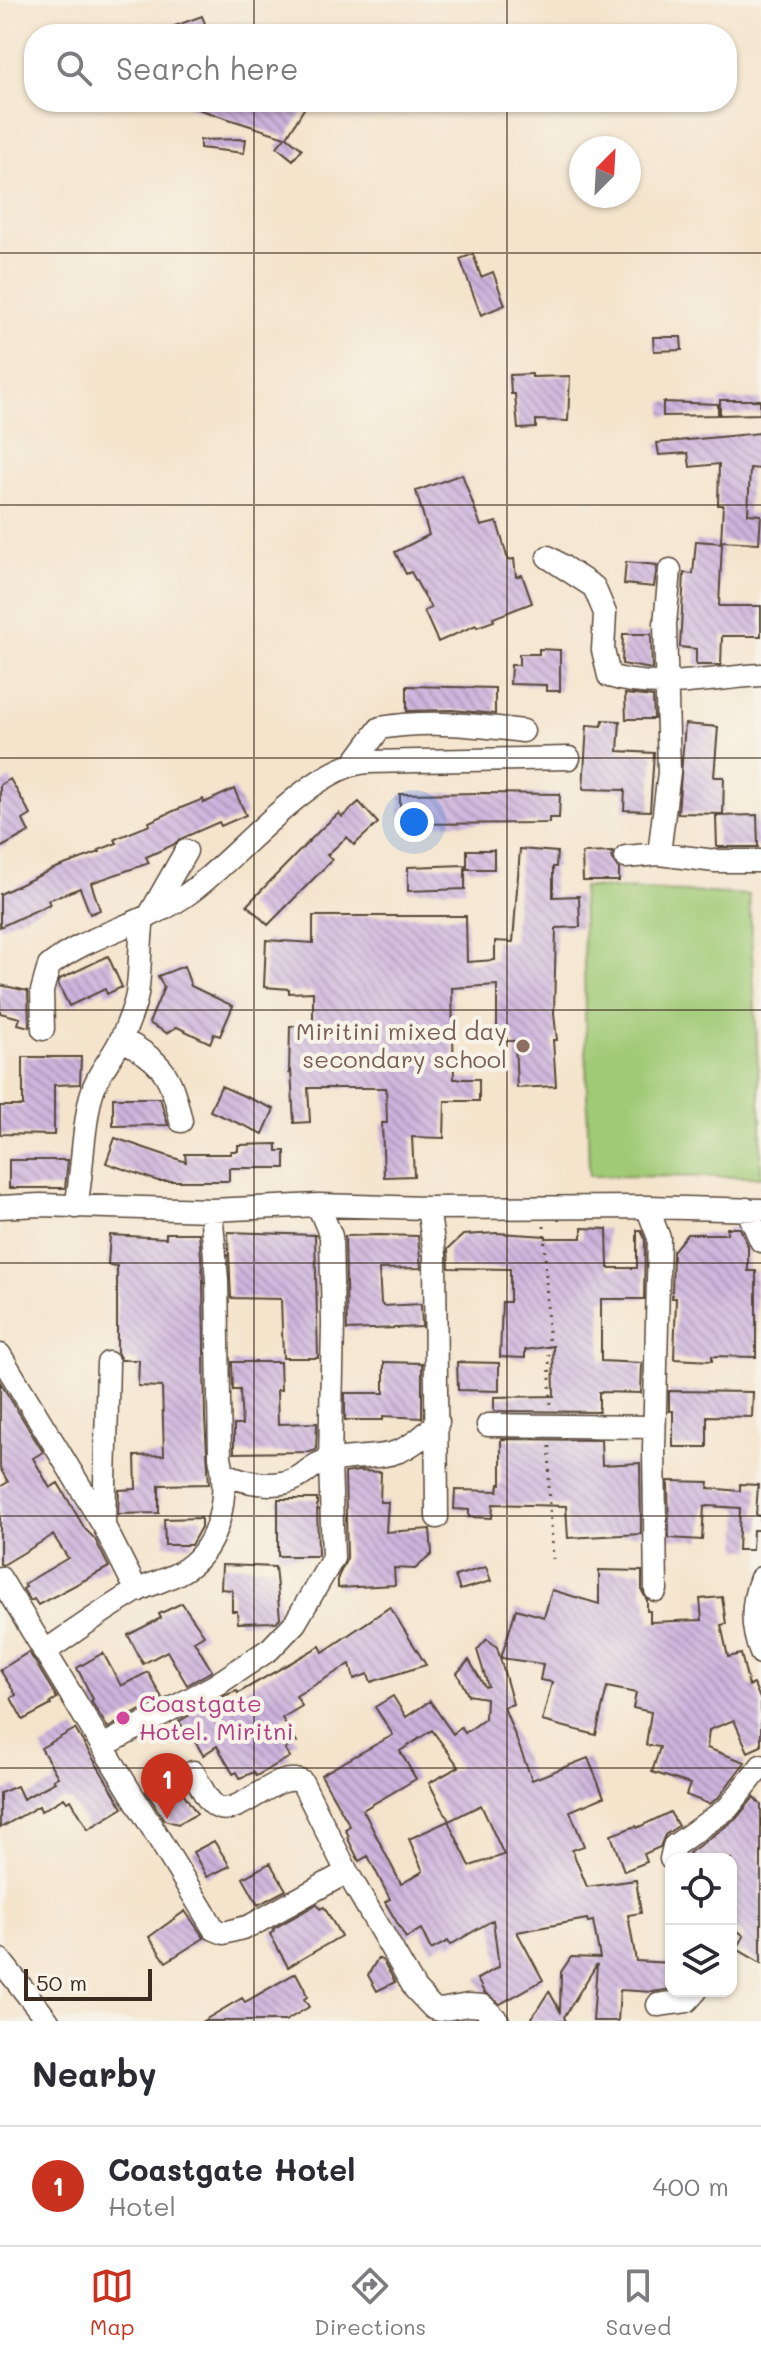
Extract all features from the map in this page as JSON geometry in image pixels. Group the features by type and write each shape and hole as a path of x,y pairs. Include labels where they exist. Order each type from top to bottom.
{"street":[{"path":"548,557 594,587 605,613 603,650 609,676 627,682 667,684 761,675"},
{"path":"659,854 669,772 665,624 670,570"},
{"path":"43,1029 42,991 49,966 83,943 146,918 190,893 311,787 354,763 380,728 415,722 523,731"},
{"path":"354,763 569,758"},
{"path":"76,1207 83,1174 86,1119 91,1093 101,1069 122,1039 137,995 138,946 146,918 186,851"},
{"path":"626,857 659,854 715,861 761,861"},
{"path":"122,1039 151,1056 169,1078 181,1121"},
{"path":"0,1207 211,1210 318,1205 754,1209 761,1241"},
{"path":"103,1746 216,1685 270,1649 295,1623 333,1558 331,1236 318,1205"},
{"path":"647,1207 659,1238 654,1427 656,1590"},
{"path":"428,1208 435,1255 437,1517"},
{"path":"44,1652 137,1591 183,1571 202,1552 217,1527 224,1473 220,1457 217,1280 211,1210"},
{"path":"0,1355 104,1526 137,1591"},
{"path":"104,1526 108,1363"},
{"path":"224,1473 238,1480 281,1484 297,1478 318,1463 377,1458 400,1452 418,1441 438,1422"},
{"path":"488,1425 654,1427"},
{"path":"0,1578 214,1929 224,1933 250,1926 347,1872"},
{"path":"761,1578 755,1593 753,1621 761,1653"},
{"path":"672,1853 674,1846 728,1808 761,1766"},
{"path":"193,1772 211,1803 220,1808 231,1808 284,1780 294,1778 302,1782 347,1872 415,1989 433,2008 483,2006 498,2021"},
{"path":"0,1960 48,2021"},
{"path":"658,2005 687,2001 691,1997"}],"path":[{"path":"543,1207 553,1559"}],"green space":[{"path":"582,887 749,895 761,1177 589,1176"}],"building":[{"path":"202,16 205,24 180,24"},
{"path":"207,112 302,112 287,137 302,149 293,160 277,147 285,137"},
{"path":"246,139 244,153 200,148 200,140"},
{"path":"473,254 481,277 493,272 505,305 481,315 460,259"},
{"path":"653,337 681,337 682,350 654,351"},
{"path":"532,374 532,377 570,376 568,421 536,420 536,428 518,429 510,375"},
{"path":"720,400 760,400 760,414 720,415"},
{"path":"663,402 718,404 718,415 663,416"},
{"path":"760,433 761,469 750,468 748,514 761,515 759,543 721,541 723,505 718,505 719,464 690,467 688,453 659,455 657,443"},
{"path":"462,474 481,526 497,522 508,560 514,559 516,577 522,575 532,603 438,642 424,611 431,608 411,572 406,574 395,552 429,535 416,491"},
{"path":"696,541 722,543 719,606 761,606 761,636 722,636 721,665 696,665 696,649 680,647 684,573 693,574"},
{"path":"626,562 657,565 654,587 624,584"},
{"path":"623,634 651,634 652,669 622,664"},
{"path":"539,649 560,650 560,691 546,691 546,685 510,684 511,665 519,665 519,654 539,654"},
{"path":"407,686 495,688 495,714 452,710 407,711"},
{"path":"625,694 653,697 654,719 626,719"},
{"path":"603,720 620,721 618,751 654,753 650,811 624,810 625,790 583,789 587,725 602,726"},
{"path":"685,724 718,727 714,777 724,777 723,814 678,813"},
{"path":"10,779 31,815 23,820 29,832 0,848 0,785"},
{"path":"234,789 246,815 221,826 219,822 180,839 146,857 149,863 91,883 100,910 90,914 80,888 48,900 50,904 0,927 0,894 53,869 100,852 117,843 115,839 150,825 149,822"},
{"path":"400,794 560,794 559,818 549,818 549,823 400,824"},
{"path":"359,802 378,823 354,845 347,837 327,855 332,860 268,925 247,905 321,829 339,813 342,817"},
{"path":"757,815 758,847 717,847 716,816"},
{"path":"520,849 557,852 556,867 553,867 553,897 579,896 580,927 556,928 554,1014 557,1040 553,1040 556,1086 517,1088 515,1041 497,1041 497,985 452,988 454,1079 479,1079 479,1101 445,1101 444,1138 412,1137 414,1176 384,1177 382,1123 387,1123 386,1088 308,1088 310,1122 294,1123 291,1069 289,1074 290,1026 313,1026 313,992 289,993 289,989 264,987 266,940 313,943 313,916 466,916 467,962 495,960 495,941 513,942"},
{"path":"467,850 494,850 494,869 467,869"},
{"path":"613,852 612,859 619,869 619,881 583,881 582,853"},
{"path":"465,865 465,889 408,891 408,867"},
{"path":"108,956 122,987 107,994 105,989 69,1006 58,984 60,979"},
{"path":"184,966 191,986 233,1006 220,1036 214,1034 210,1043 177,1027 167,1033 149,1023 164,987 158,976"},
{"path":"0,985 28,991 29,1027 18,1024 20,1018 0,1013"},
{"path":"23,1057 81,1057 80,1084 54,1085 54,1135 0,1134 0,1106 23,1106"},
{"path":"221,1086 274,1109 263,1134 210,1111"},
{"path":"113,1098 160,1098 168,1125 113,1126"},
{"path":"115,1138 186,1162 185,1154 231,1154 231,1151 238,1151 238,1145 277,1144 277,1151 285,1151 285,1168 229,1168 229,1181 158,1181 106,1163"},
{"path":"9,1160 68,1160 65,1188 9,1188"},
{"path":"582,1228 607,1229 608,1268 637,1268 637,1230 641,1230 645,1240 644,1299 601,1299 601,1361 642,1363 641,1393 599,1392 599,1412 494,1411 494,1397 554,1396 553,1346 525,1350 525,1358 500,1357 502,1302 510,1302 510,1269 449,1268 448,1249 463,1235 497,1233 582,1238"},
{"path":"727,1228 740,1228 748,1246 748,1271 756,1271 756,1357 712,1356 712,1361 674,1359 676,1298 672,1298 673,1251 687,1234 727,1234"},
{"path":"228,1232 315,1235 318,1358 283,1358 281,1299 231,1298"},
{"path":"166,1233 199,1233 209,1484 159,1485 159,1513 118,1514 119,1490 136,1489 135,1456 164,1455 162,1387 138,1386 139,1360 121,1360 117,1352 117,1266 108,1265 110,1235 166,1238"},
{"path":"345,1236 418,1236 421,1268 379,1269 383,1306 421,1304 422,1327 347,1330"},
{"path":"232,1362 280,1362 278,1424 317,1423 316,1450 234,1453 234,1425 242,1425 240,1390 233,1390"},
{"path":"384,1362 422,1363 422,1418 383,1416 383,1420 345,1420 345,1393 384,1393"},
{"path":"457,1362 499,1363 499,1391 458,1390"},
{"path":"0,1382 43,1452 33,1458 50,1488 58,1483 85,1529 95,1539 109,1567 38,1605 34,1599 30,1601 23,1589 26,1587 24,1584 68,1558 53,1535 0,1564 0,1487 8,1482 0,1468"},
{"path":"669,1391 753,1392 752,1417 707,1416 707,1447 673,1447 673,1411 669,1411"},
{"path":"501,1439 601,1440 602,1465 640,1463 641,1534 568,1538 566,1506 493,1504 492,1518 469,1517 469,1510 454,1509 455,1490 498,1491 501,1484"},
{"path":"381,1472 380,1502 388,1502 386,1532 430,1529 432,1554 415,1569 394,1568 395,1585 338,1588 338,1577 347,1558 345,1473"},
{"path":"668,1481 709,1482 708,1488 740,1491 740,1484 758,1485 756,1515 761,1516 760,1530 753,1530 752,1550 738,1550 740,1508 704,1507 702,1540 669,1538"},
{"path":"278,1499 317,1499 318,1556 278,1556"},
{"path":"201,1518 201,1527 191,1545 165,1545 164,1519"},
{"path":"222,1565 275,1567 280,1618 276,1622 238,1623 237,1611 232,1611 232,1590 221,1589"},
{"path":"486,1567 491,1581 460,1590 455,1576"},
{"path":"599,1570 642,1571 642,1591 647,1600 647,1611 650,1611 650,1622 702,1620 700,1599 722,1597 726,1624 721,1625 728,1657 741,1654 749,1686 754,1684 761,1701 761,1746 748,1752 734,1720 709,1730 707,1748 745,1762 718,1798 709,1804 686,1795 690,1784 652,1772 660,1747 646,1745 651,1712 633,1708 636,1693 607,1687 596,1735 542,1721 552,1682 540,1680 543,1664 501,1658 516,1609 544,1617 552,1590 599,1604"},
{"path":"182,1603 204,1635 194,1641 212,1671 187,1685 167,1651 143,1664 128,1635"},
{"path":"390,1607 426,1665 371,1682 368,1674 354,1679 350,1664 296,1696 302,1706 282,1718 297,1742 285,1749 290,1757 256,1776 254,1772 240,1778 237,1772 233,1774 217,1746 203,1755 179,1721 226,1695 238,1693 320,1646 323,1652"},
{"path":"487,1639 497,1647 513,1704 504,1707 532,1780 588,1758 604,1797 570,1811 584,1846 572,1850 587,1887 636,1880 641,1913 628,1915 636,1961 665,1963 665,1990 620,1990 618,2021 593,2021 597,1964 564,2017 566,2021 530,2021 549,1991 560,2011 561,1972 571,1957 600,1958 593,1921 588,1922 587,1919 517,1932 543,1980 500,2004 484,1992 477,1979 499,1967 493,1920 450,1945 448,1941 431,1950 421,1929 406,1938 385,1902 390,1899 368,1856 359,1861 347,1837 345,1829 350,1826 321,1775 393,1735 375,1707 393,1696 406,1717 430,1701 453,1734 461,1727 465,1733 485,1719 486,1698 468,1695 457,1673 469,1660 485,1687 488,1686 477,1650","holes":["432,1730 459,1767 429,1783 449,1821 481,1805 504,1855 470,1866 448,1821 409,1839 423,1871 401,1884 363,1810 416,1779 400,1751"]},
{"path":"29,1652 57,1698 51,1705 23,1720 11,1698 16,1695 0,1670"},
{"path":"103,1653 121,1686 148,1672 162,1698 108,1728 91,1701 93,1699 77,1668"},
{"path":"75,1729 123,1808 88,1829 71,1800 67,1802 64,1798 41,1811 39,1806 0,1828 0,1793 17,1786 23,1799 55,1782 53,1780 58,1777 41,1748"},
{"path":"172,1776 197,1814 178,1824 164,1820 146,1791"},
{"path":"754,1797 761,1805 761,1963 737,1949 744,1936 737,1930 737,1853 689,1853 736,1819"},
{"path":"670,1812 678,1826 665,1835 660,1847 644,1854 647,1862 624,1871 611,1835 637,1828"},
{"path":"214,1841 230,1866 207,1877 193,1852"},
{"path":"270,1863 286,1890 258,1905 243,1878"},
{"path":"317,1904 320,1909 324,1907 341,1936 288,1967 270,1934 273,1929"},
{"path":"185,1911 204,1938 166,1962 149,1937"},
{"path":"378,1958 395,1982 377,1991 368,1975"},
{"path":"296,1973 309,2007 285,2021 203,2021 242,1998 245,2002"}],"place":[{"name":"Miritini mixed day secondary school","path":"523,1046"},
{"name":"Coastgate Hotel. Miritni","path":"123,1718"},
{"name":"Coastgate Hotel","path":"167,1819"}]}
